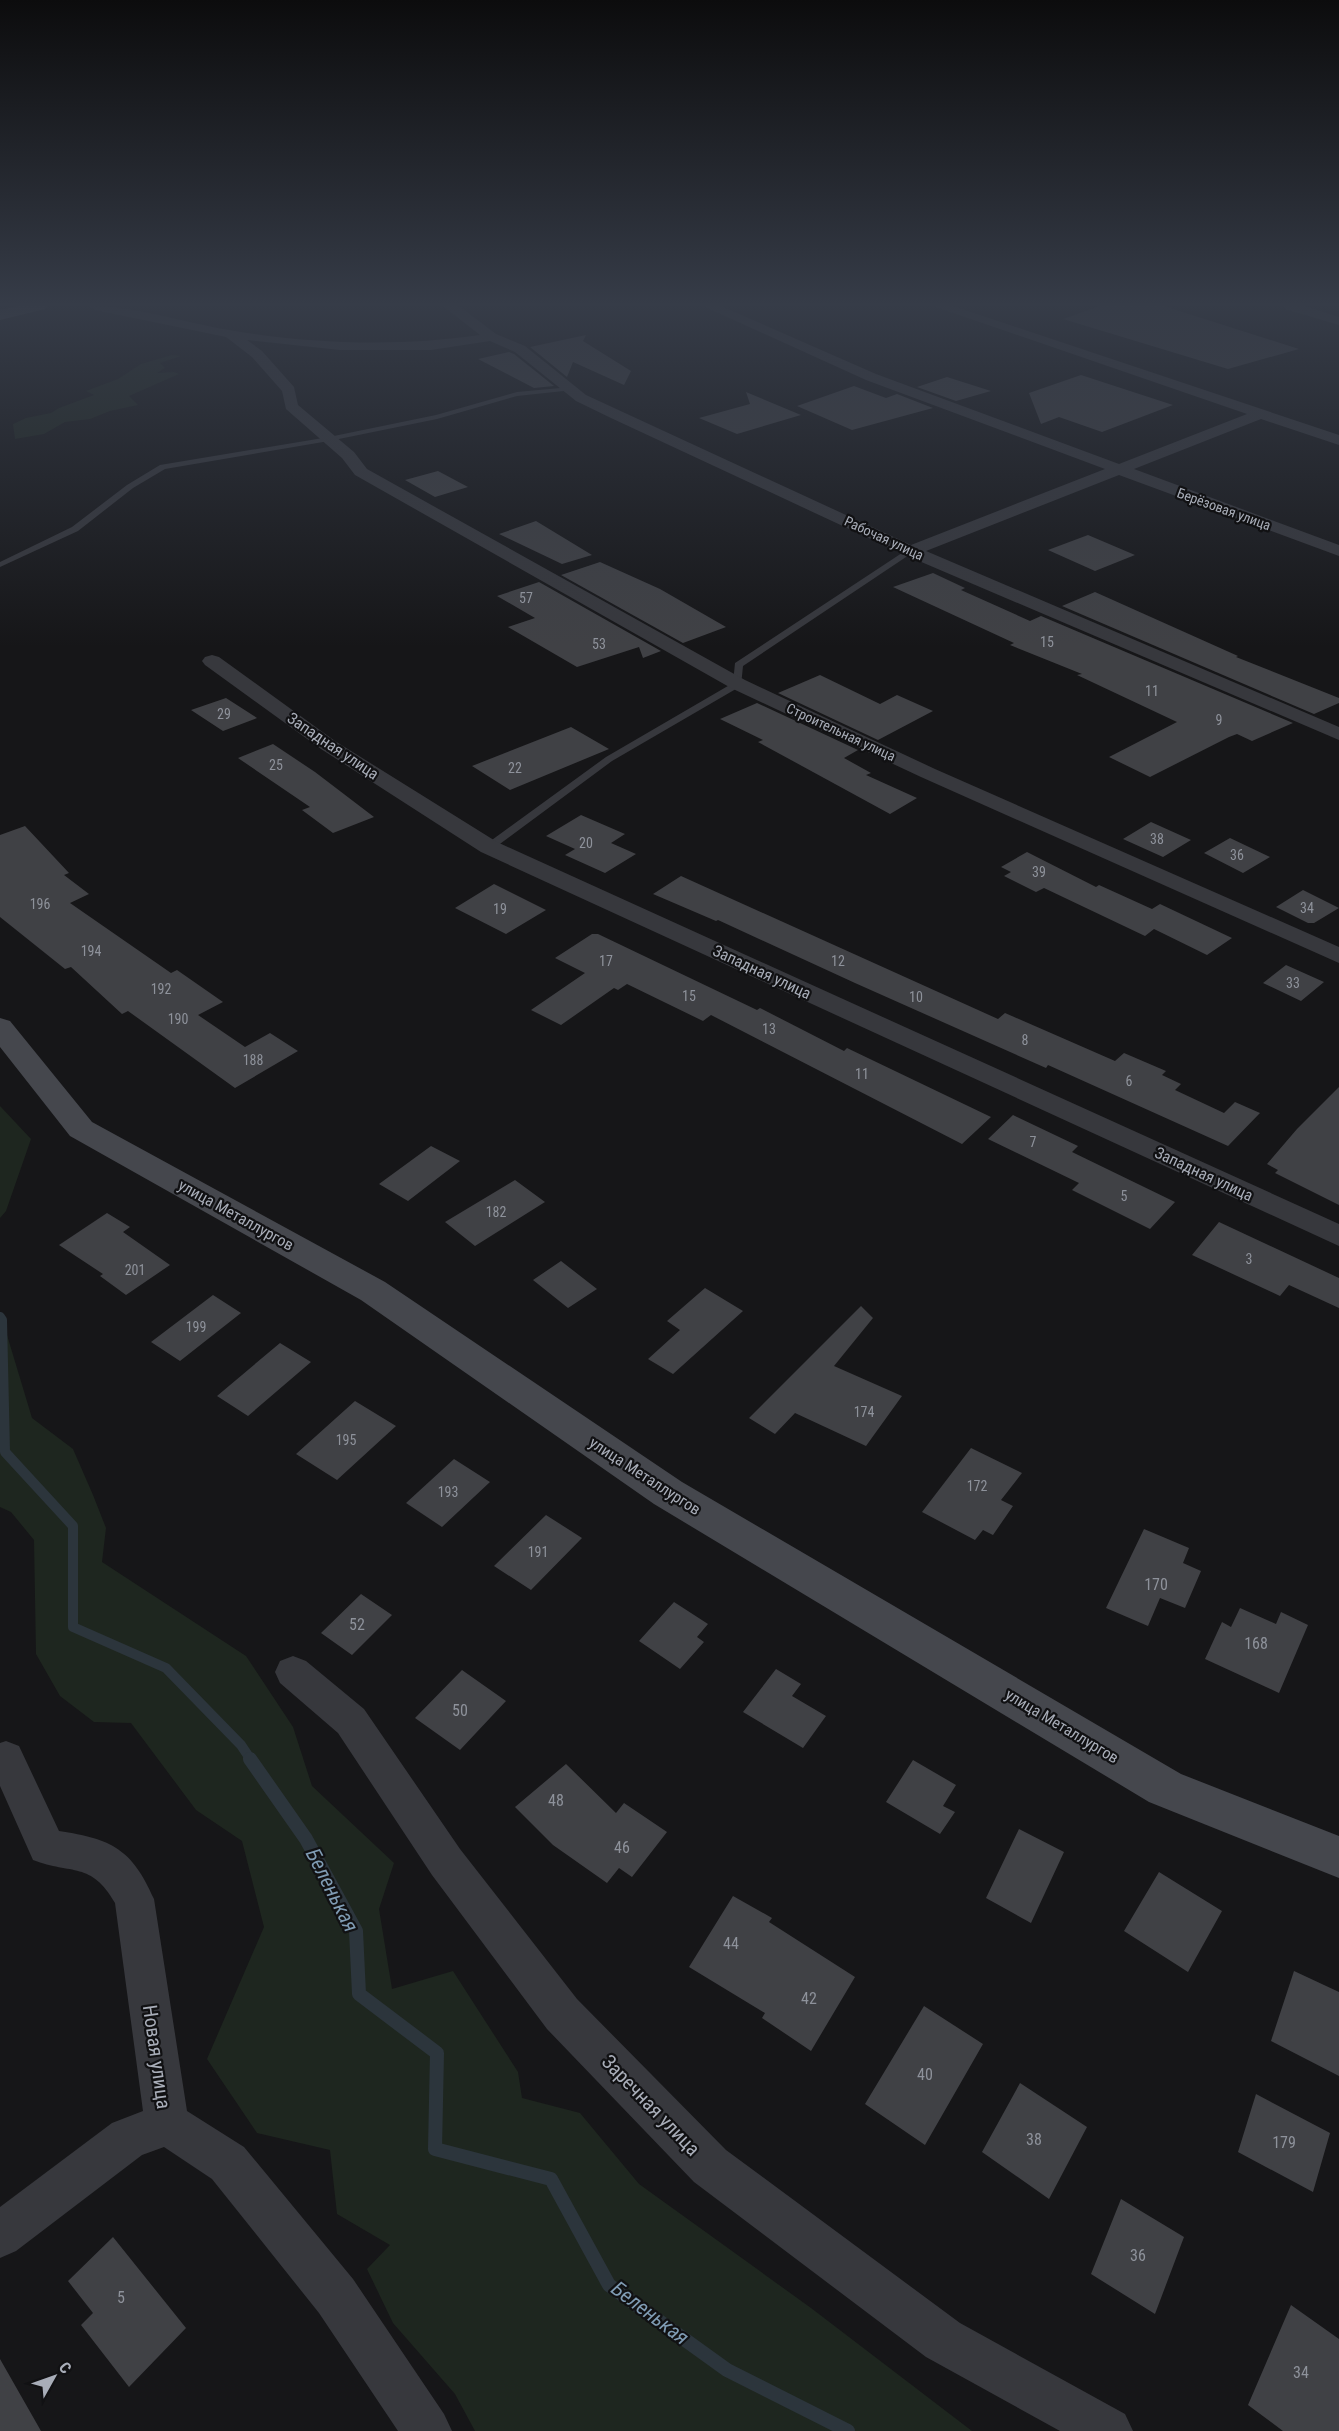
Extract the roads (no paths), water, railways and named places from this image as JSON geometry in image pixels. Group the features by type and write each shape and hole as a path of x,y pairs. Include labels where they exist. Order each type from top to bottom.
{"street":[{"name":"Строительная улица","path":"306,419 348,455 361,472 738,684 939,778 1339,956"},
{"name":"Рабочая улица","path":"626,419 911,551 1339,734"},
{"name":"Берёзовая улица","path":"983,419 1339,551"},
{"path":"911,551 1246,419"},
{"path":"1277,419 1339,440"},
{"name":"Западная улица","path":"212,660 328,745 489,847 1339,1236"},
{"name":"улица Металлургов","path":"0,1027 81,1129 373,1291 668,1493 1165,1788 1339,1857"},
{"name":"Заречная улица","path":"293,1672 351,1721 446,1862 562,2014 710,2166 943,2340 1108,2431"},
{"name":"Новая улица","path":"6,1758 47,1847 92,1854 119,1873 134,1899 167,2124 228,2163 336,2296 427,2431"},
{"path":"0,2235 128,2139 167,2124"}],"lane":[{"path":"0,565 83,524 123,489 144,475 163,467 329,439 425,419"},
{"path":"489,847 609,759 738,684 738,665 911,551"}],"waterway":[{"name":"Беленькая","path":"0,1317 2,1320 5,1452 73,1526 73,1627 166,1668 241,1745 251,1760"},
{"name":"Беленькая","path":"250,1759 306,1839 356,1931 359,1994 437,2053 435,2149 551,2179 609,2285 727,2370 848,2431"}]}
